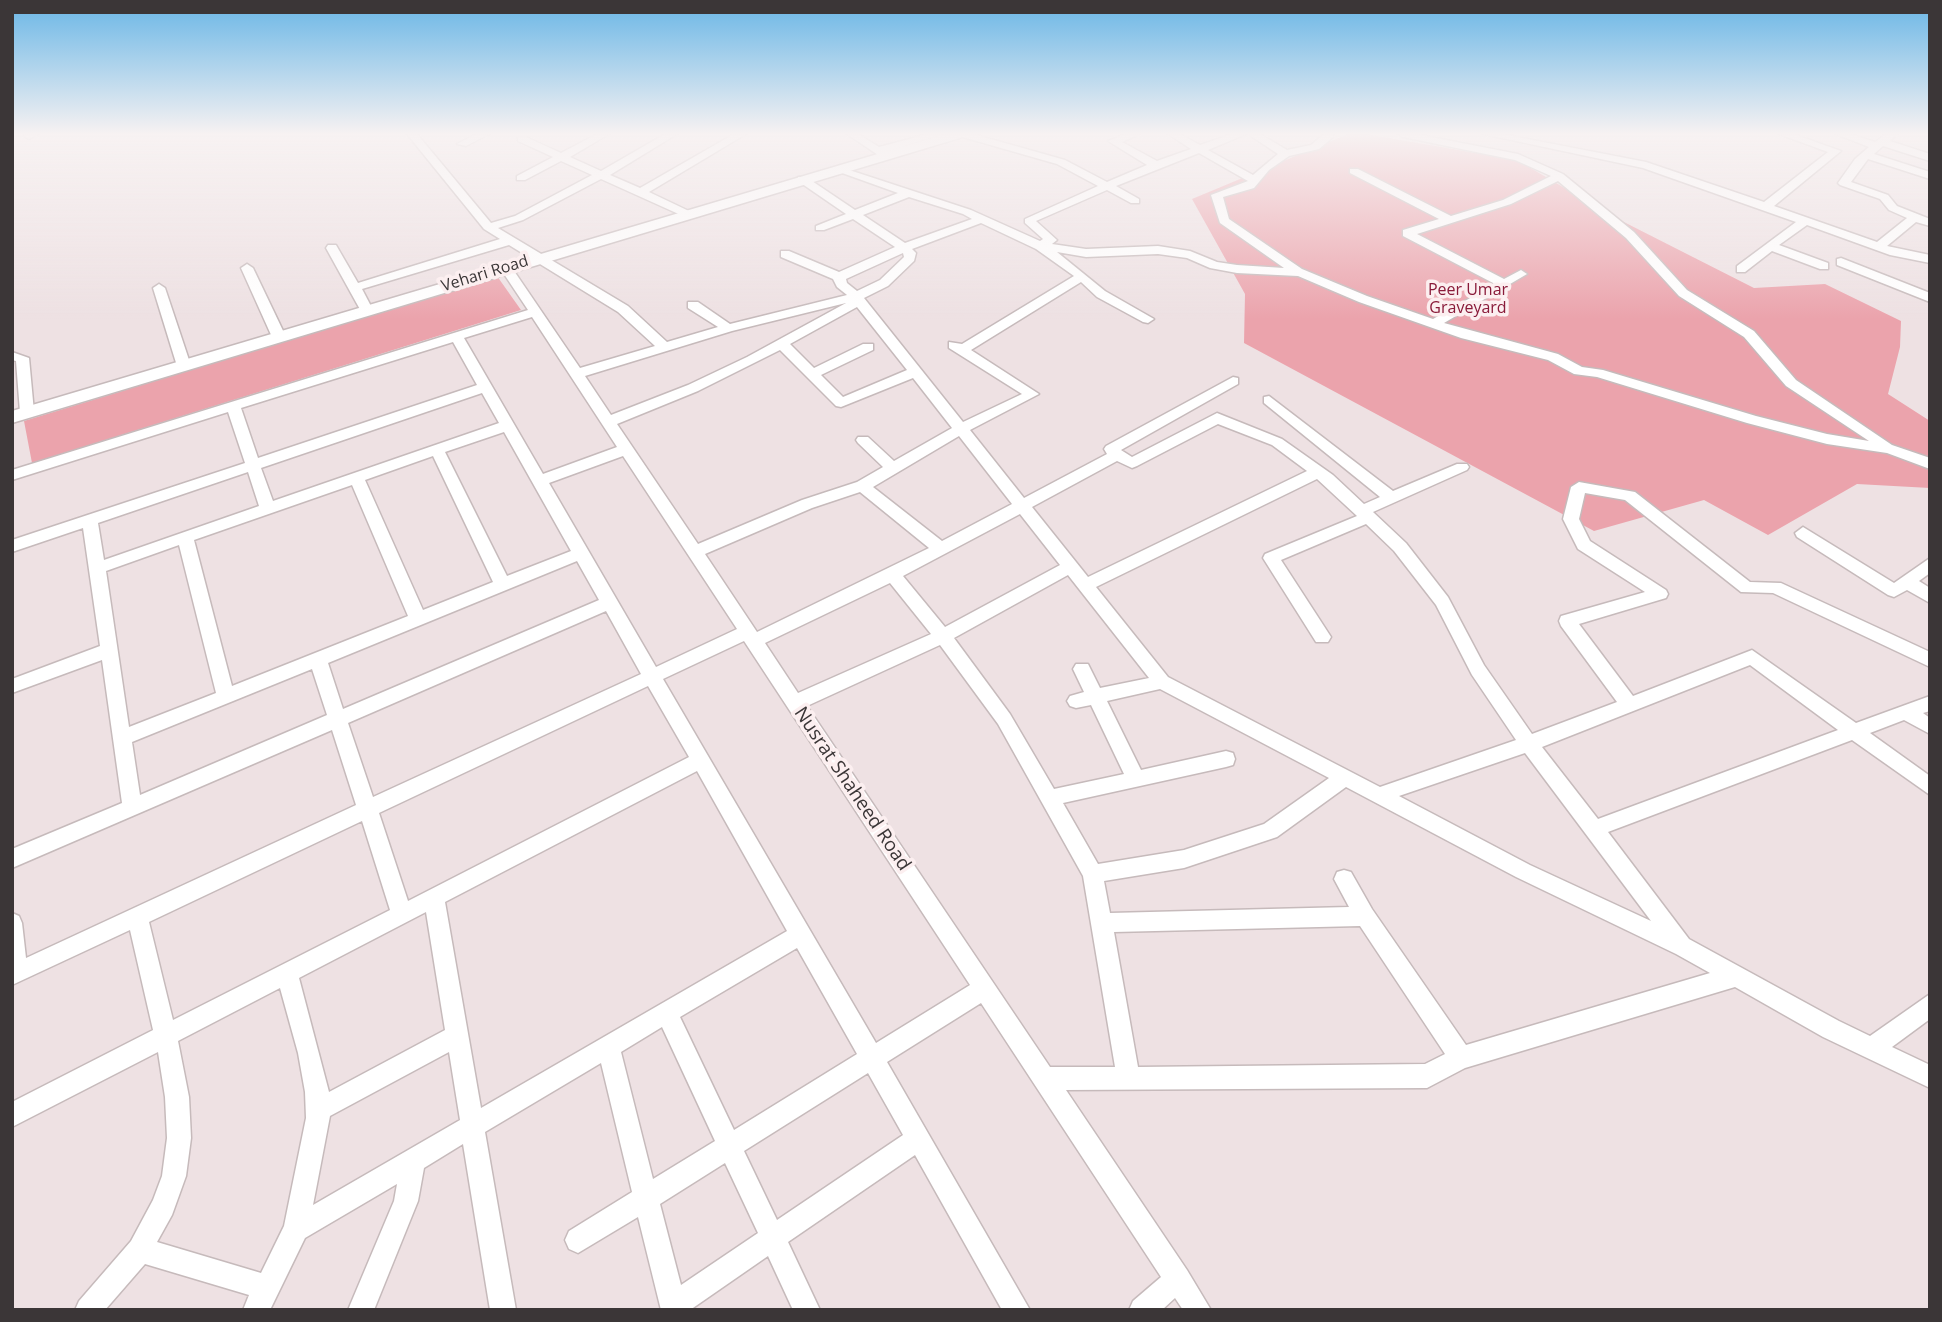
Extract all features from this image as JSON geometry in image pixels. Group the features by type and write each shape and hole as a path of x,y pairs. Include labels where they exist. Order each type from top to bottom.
{"main road":[{"name":"Vehari Road","path":"20,415 749,196"}],"street":[{"path":"462,196 488,227 623,309 663,346"},
{"path":"488,227 519,218 562,196"},
{"path":"646,196 687,214"},
{"path":"608,422 693,388 781,343 884,283 910,258 911,253 826,196"},
{"path":"820,228 901,196"},
{"path":"916,196 981,219 1040,246 1101,294 1148,318"},
{"path":"1040,246 1051,240 1031,224 1032,219 1085,196"},
{"path":"1125,196 1135,201"},
{"path":"1217,196 1224,221 1300,272 1363,299 1466,335 1553,357 1579,371 1598,373 1752,420 1827,439 1891,449 1930,464"},
{"path":"1402,196 1450,220"},
{"path":"1503,283 1407,233 1520,196"},
{"path":"1583,196 1630,235 1683,293 1749,334 1791,383 1891,449"},
{"path":"1734,196 1879,246 1930,259"},
{"path":"1765,207 1779,196"},
{"path":"1880,196 1893,208 1930,223"},
{"path":"1879,246 1915,217"},
{"path":"785,254 839,277 904,248 981,219"},
{"path":"1741,269 1805,221"},
{"path":"353,288 511,240"},
{"path":"1040,246 1086,253 1158,250 1190,255 1214,265 1237,269 1300,272"},
{"path":"1770,246 1824,266"},
{"path":"332,248 367,310"},
{"path":"1840,262 1930,298"},
{"path":"247,268 279,337"},
{"name":"Nusrat Shaheed Road","path":"506,268 1198,1310"},
{"path":"1435,323 1521,274"},
{"path":"839,277 841,285 857,299 913,373 961,429 1162,682 1523,871 1684,947 1871,1049 1930,1076"},
{"path":"694,552 807,504 862,486 961,429 1032,394 958,347 1080,277"},
{"path":"159,288 184,366"},
{"path":"576,374 728,328 857,299"},
{"path":"693,305 728,328"},
{"path":"12,475 535,312"},
{"path":"456,336 1017,1310"},
{"path":"781,343 841,403 913,373"},
{"path":"812,374 868,347"},
{"path":"12,356 22,358 18,381 20,415"},
{"path":"1233,381 1111,449 1132,463 1217,418 1278,442 1318,472 1400,547 1442,601 1478,670 1528,744 1684,947"},
{"path":"12,546 486,387"},
{"path":"1269,400 1392,498"},
{"path":"233,406 268,509"},
{"path":"97,568 508,425"},
{"path":"863,440 893,468"},
{"path":"540,481 626,449"},
{"path":"437,450 503,585"},
{"path":"12,923 14,974 652,676 892,575 1117,454"},
{"path":"1322,637 1271,558 1366,514 1392,498 1462,467"},
{"path":"1085,585 1318,472"},
{"path":"357,478 418,619"},
{"path":"862,486 941,549"},
{"path":"1629,705 1567,621 1660,594 1584,545 1571,519 1579,487 1630,496 1747,588 1775,587 1930,660"},
{"path":"90,520 132,808"},
{"path":"1803,533 1894,592 1930,564"},
{"path":"185,538 226,696"},
{"path":"123,738 581,553"},
{"path":"795,703 943,636 1070,567"},
{"path":"892,575 915,598 1004,719 1093,874 1128,1078"},
{"path":"1907,581 1930,597"},
{"path":"12,859 610,602"},
{"path":"12,686 109,650"},
{"path":"1379,795 1528,744 1752,657 1930,787"},
{"path":"318,659 402,914"},
{"path":"1082,669 1136,779"},
{"path":"1076,701 1162,682"},
{"path":"1594,829 1930,703"},
{"path":"1906,712 1930,727"},
{"path":"1049,798 1226,759"},
{"path":"12,1115 701,760"},
{"path":"1093,874 1184,859 1270,831 1344,778"},
{"path":"1343,879 1461,1058"},
{"path":"434,897 503,1310"},
{"path":"88,1310 140,1250 163,1206 176,1164 179,1138 177,1097 166,1036 137,916"},
{"path":"1102,923 1365,916"},
{"path":"296,1229 802,934"},
{"path":"140,1250 262,1299 296,1229 312,1157 318,1110 309,1053 287,973"},
{"path":"1045,1079 1427,1076 1461,1058 1736,976"},
{"path":"578,1240 985,989"},
{"path":"1871,1049 1930,1005"},
{"path":"667,1013 807,1310"},
{"path":"318,1110 458,1035"},
{"path":"608,1047 673,1308 919,1138"},
{"path":"361,1310 406,1200 413,1161"},
{"path":"1142,1310 1178,1279"}],"green space":[{"name":"Peer Umar Graveyard","path":"1200,196 1578,196 1754,288 1825,284 1901,321 1900,347 1888,394 1930,421 1930,488 1857,484 1768,535 1704,500 1594,531 1244,343 1245,294 1192,199"},
{"path":"497,276 521,310 32,463 24,421"}]}
